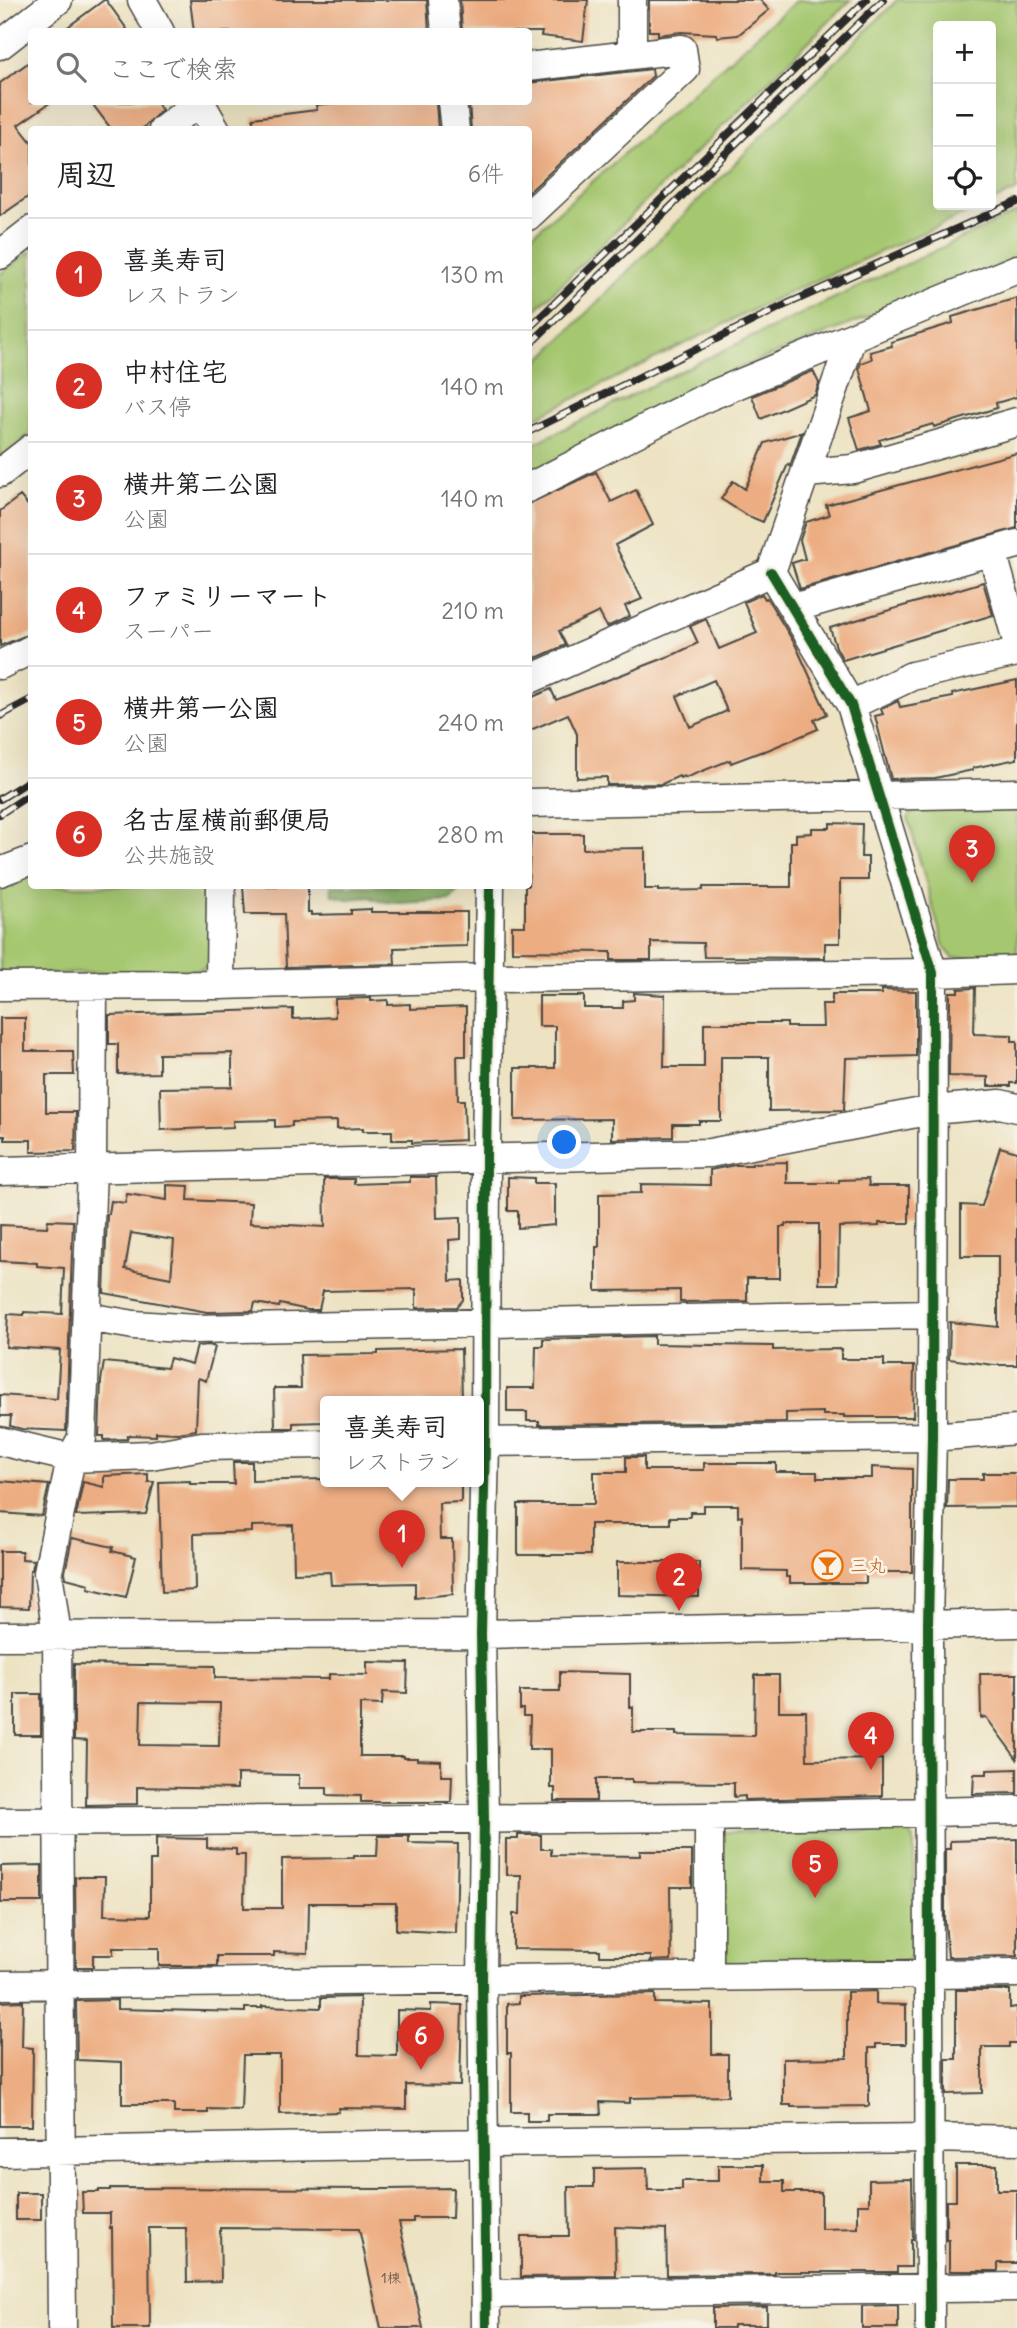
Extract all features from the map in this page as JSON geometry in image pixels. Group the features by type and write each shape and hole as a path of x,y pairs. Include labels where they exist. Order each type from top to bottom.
{"street":[{"path":"0,45 58,0"},
{"path":"142,0 158,28"},
{"path":"443,0 446,28"},
{"path":"632,0 632,55"},
{"path":"532,67 682,49 685,69 532,212"},
{"path":"169,126 202,105"},
{"path":"208,105 215,126"},
{"path":"453,105 455,126"},
{"path":"0,255 28,233"},
{"path":"532,486 707,397 1017,269"},
{"path":"532,678 771,572 852,337"},
{"path":"805,473 853,469 1017,422"},
{"path":"0,473 28,452"},
{"path":"793,608 1005,547 1017,641"},
{"path":"771,572 851,705 933,973 932,1437 928,1624 930,2328"},
{"path":"0,665 28,651"},
{"path":"851,705 912,676 1017,652"},
{"path":"532,803 1017,793"},
{"path":"0,872 28,862"},
{"path":"220,889 220,985"},
{"path":"483,1396 490,889"},
{"path":"0,986 220,985 1017,970"},
{"path":"62,2328 57,1635 48,1572 72,1458 82,1437 92,1169 93,985"},
{"path":"0,1171 710,1153 932,1110 1000,1104 1017,1108"},
{"path":"87,1317 134,1325 196,1329 931,1314"},
{"path":"484,1442 932,1437 1017,1430"},
{"path":"0,1441 72,1458 151,1455 202,1446 320,1444"},
{"path":"482,1487 482,1979 486,2328"},
{"path":"0,1636 481,1634 1017,1623"},
{"path":"0,1822 709,1817 1017,1810"},
{"path":"709,1817 709,1976"},
{"path":"0,1985 1017,1973"},
{"path":"0,2152 485,2143 931,2138 1017,2140"},
{"path":"486,2294 1017,2287"}],"green space":[{"path":"797,0 851,0 532,313 532,235"},
{"path":"897,0 1017,0 1017,190 996,200 996,21 933,21 933,210 974,210 777,298 532,420 532,368"},
{"path":"1017,212 1017,258 704,382 532,471 532,445 697,363"},
{"path":"28,253 28,436 0,458 0,274"},
{"path":"1017,803 1017,956 953,958 944,947 908,818 918,805"},
{"path":"28,873 28,889 212,889 213,963 201,970 6,975 0,970 0,891 9,881"},
{"path":"331,889 460,889 451,900 399,903 370,897 348,899 332,895"},
{"path":"908,1831 914,1839 913,1956 903,1963 725,1966 717,1960 716,1840 724,1832"}],"building":[{"path":"106,0 126,28 66,28"},
{"path":"190,0 427,0 429,28 194,28"},
{"path":"460,0 588,0 583,41 541,36 542,32 532,32 532,28 462,28"},
{"path":"649,0 760,0 769,10 738,35 717,37 716,34 681,32 658,35 658,31 649,31"},
{"path":"28,63 28,105 47,105 18,125 28,138 28,197 0,216 0,83"},
{"path":"652,69 653,76 532,189 532,126 471,126 469,105 532,105 532,83"},
{"path":"93,105 158,105 162,110 145,126 109,126"},
{"path":"316,105 436,105 438,126 253,126 253,118 317,110"},
{"path":"1017,298 1017,397 996,403 997,408 879,440 881,444 859,450 849,418 871,411 859,368 861,363 872,359 870,352 892,346 891,342 953,323 952,317"},
{"path":"813,371 819,383 815,395 761,419 752,396"},
{"path":"802,432 790,466 788,464 763,522 721,499 733,481 745,489 765,443"},
{"path":"1017,453 1017,528 800,589 792,563 805,559 800,540 806,522 829,515 826,505"},
{"path":"596,472 611,502 636,490 653,525 615,545 642,599 625,606 630,616 607,627 599,612 559,631 566,645 536,658 532,650 532,502"},
{"path":"20,496 28,505 28,635 0,646 0,511"},
{"path":"983,582 993,615 843,660 836,647 830,628"},
{"path":"762,594 796,646 827,714 814,720 818,729 763,752 731,763 730,760 685,778 679,776 662,784 607,785 607,777 577,778 577,734 568,714 532,729 532,697 551,689 556,700 675,654 698,643 690,626 706,619 719,649 757,633 744,602","holes":["714,680 727,711 690,727 677,696"]},
{"path":"1017,680 1017,759 935,778 891,779 875,716 883,714 881,709 898,701 900,707 953,697 952,694"},
{"path":"830,823 862,824 861,857 868,857 868,880 840,880 840,943 825,943 825,958 704,957 703,943 651,942 651,960 611,960 611,952 512,951 512,926 525,926 525,889 532,889 532,834 583,834 583,849 645,848 645,889 658,891 703,890 703,887 791,887 791,842 796,842 796,834 812,833 812,828 830,828"},
{"path":"243,889 308,889 308,912 311,912 311,915 351,914 351,910 371,909 371,912 467,912 467,946 394,948 395,964 286,967 284,914 245,914"},
{"path":"975,988 974,1034 1012,1035 1012,1041 1017,1041 1017,1083 1011,1083 1011,1086 988,1086 988,1077 949,1076 950,992"},
{"path":"881,990 916,991 916,1056 846,1058 844,1110 769,1111 769,1057 721,1057 721,1121 673,1124 673,1137 612,1139 612,1119 515,1120 515,1068 555,1068 555,1026 539,1026 539,996 584,996 584,1008 623,1008 623,1001 634,1000 634,993 665,995 664,1067 704,1067 704,1023 787,1023 787,1027 823,1027 822,1004 832,1004 832,994 882,994"},
{"path":"371,998 371,1001 388,1000 388,1005 410,1004 410,1009 466,1007 466,1056 457,1056 458,1100 464,1100 465,1140 412,1143 412,1140 392,1140 392,1131 337,1129 337,1121 292,1122 292,1126 275,1127 275,1120 233,1121 233,1127 161,1130 160,1088 232,1087 232,1053 159,1054 159,1073 118,1074 118,1044 109,1044 109,1015 293,1009 293,1019 335,1017 335,999"},
{"path":"0,1018 25,1018 25,1051 73,1051 74,1075 46,1075 46,1112 76,1112 75,1151 31,1152 31,1140 5,1140 5,1136 0,1136"},
{"path":"1000,1147 1017,1152 1017,1365 949,1359 950,1322 998,1327 998,1256 961,1256 961,1205 982,1206"},
{"path":"787,1162 787,1183 839,1183 839,1180 868,1179 869,1186 909,1186 909,1223 839,1227 838,1284 819,1284 819,1224 785,1224 785,1227 780,1227 780,1278 747,1278 747,1301 680,1302 680,1290 596,1291 599,1194 641,1193 641,1184 710,1185 710,1170 752,1163"},
{"path":"410,1177 436,1177 437,1218 461,1217 461,1239 449,1240 450,1281 463,1280 463,1300 457,1307 416,1308 416,1289 323,1291 319,1310 255,1303 253,1311 207,1312 104,1293 107,1214 111,1201 125,1203 127,1194 167,1200 167,1185 189,1186 188,1200 251,1203 250,1223 325,1227 324,1179 354,1179 354,1184 410,1182","holes":["131,1233 174,1240 171,1278 125,1269"]},
{"path":"508,1177 534,1178 534,1183 555,1183 555,1225 518,1228 518,1211 508,1211"},
{"path":"48,1220 73,1221 66,1431 22,1429 10,1426 11,1416 0,1416 0,1395 57,1399 60,1350 6,1347 8,1314 62,1314 64,1268 0,1261 0,1225 47,1227"},
{"path":"654,1336 654,1344 773,1346 773,1350 841,1349 841,1359 884,1359 884,1366 914,1366 913,1417 844,1417 823,1415 823,1412 786,1413 786,1422 539,1425 539,1421 527,1421 527,1412 507,1412 507,1388 535,1388 536,1346 543,1346 543,1339"},
{"path":"197,1346 215,1347 206,1381 198,1378 196,1430 156,1432 156,1436 128,1435 127,1439 104,1440 104,1436 99,1436 104,1362 167,1368 170,1358 192,1364"},
{"path":"461,1349 462,1396 320,1396 320,1422 293,1423 293,1428 275,1428 274,1388 301,1388 300,1355 378,1354 378,1351"},
{"path":"626,1457 644,1457 644,1470 704,1470 704,1463 776,1463 776,1472 817,1472 817,1478 872,1478 872,1467 912,1469 912,1572 866,1572 866,1583 790,1583 786,1571 742,1570 742,1516 738,1517 738,1505 703,1505 703,1512 690,1512 690,1517 670,1517 670,1524 590,1524 590,1555 518,1555 518,1504 594,1504 594,1472 626,1472"},
{"path":"233,1462 252,1462 252,1481 320,1479 320,1487 461,1487 461,1502 439,1503 440,1539 452,1539 453,1594 415,1598 415,1583 331,1585 330,1572 294,1573 293,1525 252,1526 252,1532 194,1534 195,1590 162,1592 159,1482 234,1484"},
{"path":"983,1473 1017,1473 1017,1507 947,1508 948,1479 983,1479"},
{"path":"148,1474 148,1482 154,1482 146,1514 76,1516 83,1482 104,1487 104,1476"},
{"path":"0,1481 49,1485 42,1516 0,1513"},
{"path":"72,1538 113,1547 112,1551 136,1557 126,1597 88,1588 89,1584 66,1578"},
{"path":"0,1551 22,1551 22,1559 34,1560 30,1570 29,1608 0,1607"},
{"path":"617,1562 699,1562 699,1597 617,1595"},
{"path":"367,1662 408,1663 407,1693 383,1692 382,1705 360,1704 360,1756 404,1756 417,1760 441,1761 441,1776 452,1776 451,1802 361,1802 361,1796 327,1795 327,1788 299,1788 299,1775 237,1774 237,1789 137,1787 137,1804 86,1805 87,1741 74,1740 74,1664 215,1666 215,1678 329,1679 329,1674 367,1675","holes":["141,1702 220,1703 219,1746 140,1745"]},
{"path":"560,1672 630,1674 633,1732 676,1732 676,1735 754,1736 755,1675 779,1675 779,1711 806,1711 807,1760 882,1759 882,1796 745,1800 745,1796 734,1797 734,1783 596,1779 596,1801 555,1801 555,1788 551,1788 551,1749 529,1749 530,1716 523,1716 523,1709 520,1709 520,1691 560,1691"},
{"path":"980,1674 1017,1674 1017,1759 986,1717 981,1718"},
{"path":"15,1694 41,1694 41,1735 15,1735"},
{"path":"1017,1769 1017,1793 973,1794 974,1774 987,1774 987,1770"},
{"path":"518,1835 541,1835 541,1849 551,1849 551,1855 640,1856 640,1851 692,1851 692,1887 670,1887 671,1960 651,1961 651,1956 600,1956 600,1950 513,1949 513,1914 520,1914 521,1875 506,1875 506,1839 518,1839"},
{"path":"378,1836 409,1836 409,1843 458,1844 456,1933 396,1930 396,1903 309,1903 308,1953 274,1952 274,1956 217,1956 217,1966 159,1966 159,1948 113,1948 113,1955 93,1955 93,1967 76,1967 75,1877 105,1877 104,1915 150,1916 150,1861 156,1861 156,1838 207,1839 207,1848 236,1849 236,1855 245,1855 244,1908 282,1908 282,1859 377,1856"},
{"path":"1017,1839 1017,1956 948,1957 945,1849 950,1849 950,1841"},
{"path":"42,1865 42,1902 1,1902 1,1866"},
{"path":"956,1990 1010,1990 1010,2008 1017,2007 1017,2043 1009,2043 1009,2047 982,2047 982,2093 946,2094 946,2059 956,2059"},
{"path":"876,1991 876,2004 906,2005 906,2044 876,2044 876,2048 869,2048 869,2106 783,2105 783,2059 847,2058 847,1992"},
{"path":"655,1994 655,2003 712,2004 712,2054 728,2054 728,2096 630,2098 630,2103 600,2102 601,2114 547,2114 547,2121 527,2121 527,2112 511,2112 511,2053 507,2053 507,2004 519,2003 519,1996"},
{"path":"360,1997 359,2055 397,2056 397,2010 431,2011 431,2004 462,2005 460,2086 406,2085 406,2109 339,2108 339,2112 280,2114 280,2055 243,2055 241,2110 208,2109 208,2113 174,2113 174,2104 122,2104 122,2062 77,2060 76,2001 117,2000 117,2009 245,2012 245,2008 262,2006 321,2008 321,1998"},
{"path":"23,2001 22,2047 33,2048 32,2126 0,2126 0,2002"},
{"path":"718,2165 763,2165 763,2181 784,2181 784,2192 821,2192 821,2229 858,2228 858,2204 869,2204 869,2180 912,2179 911,2267 897,2267 897,2272 667,2275 666,2229 615,2227 616,2276 521,2277 521,2236 569,2236 568,2187 594,2187 594,2169 647,2168 648,2190 682,2190 682,2181 718,2181"},
{"path":"956,2165 997,2165 997,2190 1017,2190 1017,2263 998,2263 998,2271 949,2271 946,2201 956,2201"},
{"path":"110,2188 453,2188 452,2218 413,2218 413,2222 399,2222 423,2328 381,2328 359,2229 220,2228 221,2281 187,2282 186,2228 149,2228 150,2328 113,2328 110,2213 83,2213 82,2192 99,2192"},
{"path":"16,2193 41,2193 41,2220 16,2220"},
{"path":"898,2305 898,2328 862,2328 862,2306"},
{"path":"767,2307 767,2325 713,2328 713,2308"}],"railway":[{"path":"532,325 866,0"},
{"path":"532,342 883,0"},
{"path":"532,430 787,304 1017,202"},
{"path":"0,716 28,701"},
{"path":"0,799 28,782"},
{"path":"0,814 28,796"}],"cycle path":[{"path":"771,572 851,705 933,973 932,1437 928,1624 930,2328"},
{"path":"486,2328 481,1634 490,889"}],"place":[{"name":"横井第二公園","path":"972,883"},
{"name":"三丸","path":"827,1566"},
{"name":"喜美寿司","path":"402,1568"},
{"name":"中村住宅","path":"679,1611"},
{"name":"ファミリーマート","path":"871,1770"},
{"name":"横井第一公園","path":"815,1898"},
{"name":"名古屋横前郵便局","path":"421,2070"}]}
